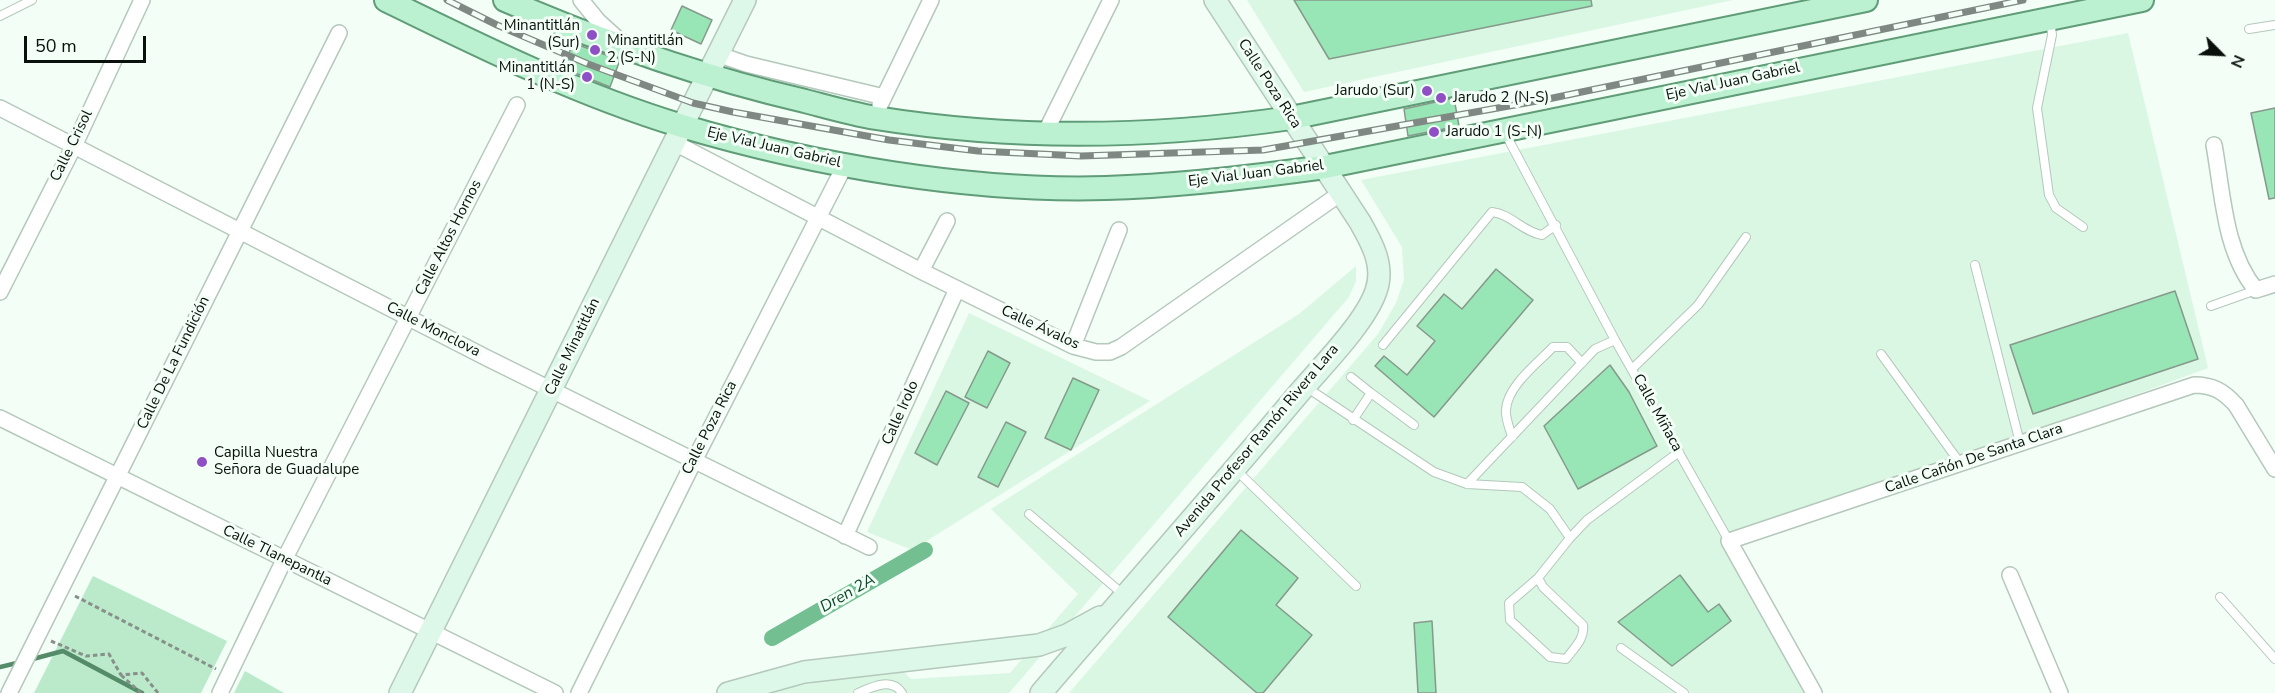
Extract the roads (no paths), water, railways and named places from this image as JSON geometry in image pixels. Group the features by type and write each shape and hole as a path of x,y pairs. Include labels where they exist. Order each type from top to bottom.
{"main road":[{"name":"Eje Vial Juan Gabriel","path":"386,0 677,134 845,165 952,180 1045,187 1106,188 1233,179 1325,167 1504,132 1746,79 2142,0"},
{"path":"505,0 637,53 706,77 874,118 966,129 1046,133 1167,131 1236,126 1291,118 1866,0"},
{"name":"Calle Minatitlán","path":"400,693 745,0"},
{"name":"Calle Poza Rica","path":"1215,0 1325,167"},
{"name":"Avenida Profesor Ramón Rivera Lara","path":"1041,693 1365,313 1377,289 1379,264 1373,246 1325,167"},
{"path":"728,693 804,672 1039,645 1067,635 1118,603"}],"street":[{"name":"Calle Crisol","path":"0,292 74,146 142,0"},
{"path":"581,0 610,33 637,53"},
{"path":"874,118 931,0"},
{"path":"1046,133 1111,0"},
{"name":"Calle De La Fundición","path":"9,693 339,33"},
{"path":"717,54 746,64 884,96"},
{"name":"Calle Altos Hornos","path":"220,693 284,560 517,105"},
{"name":"Calle Monclova","path":"0,108 552,390 695,459 868,547"},
{"name":"Calle Ávalos","path":"677,134 818,218 1073,346 1095,352 1110,352 1121,347 1341,193"},
{"path":"2214,145 2234,255 2243,274 2256,290 2275,284"},
{"name":"Calle Poza Rica","path":"579,693 845,165"},
{"path":"921,271 947,221"},
{"path":"1073,346 1119,230"},
{"name":"Calle Irolo","path":"845,536 957,289"},
{"name":"Calle Cañón De Santa Clara","path":"1729,541 2194,385 2220,389 2236,405 2275,469"},
{"name":"Calle Tlanepantla","path":"0,418 555,693"},
{"name":"Calle Miñaca","path":"1729,541 1815,693"},
{"path":"2010,575 2060,693"}],"lane":[{"path":"0,16 32,0"},
{"path":"2050,18 2052,35 2037,108 2049,195 2056,208 2084,226"},
{"path":"2249,29 2275,25"},
{"name":"Calle Miñaca","path":"1504,132 1556,225 1615,340 1729,541"},
{"path":"1383,345 1492,212 1506,216 1530,233 1542,235 1556,225"},
{"path":"1632,369 1698,305 1746,237"},
{"path":"1975,265 2020,443"},
{"path":"2211,306 2256,290"},
{"path":"1467,484 1595,350 1615,340"},
{"path":"1512,437 1505,411 1508,399 1553,347 1567,347 1582,363"},
{"path":"1881,354 1960,463"},
{"path":"1351,377 1414,425"},
{"path":"1305,386 1434,472 1467,484 1522,487 1550,509 1570,538"},
{"path":"1353,420 1371,393"},
{"path":"1538,578 1543,587 1583,625 1584,632 1581,639 1566,659 1550,657 1510,620 1509,603 1538,578 1587,520 1679,452"},
{"path":"1234,469 1356,586"},
{"path":"1029,514 1118,603"},
{"path":"2220,597 2275,659"},
{"path":"1621,648 1684,693"},
{"path":"858,693 877,685 891,685 899,688 902,693"}],"waterway":[{"name":"Dren 2A","path":"772,638 925,550"},
{"path":"29,660 63,651 142,693"},
{"path":"0,667 21,662"}],"railway":[{"path":"447,0 497,25 588,64 693,103 889,140 978,151 1081,156 1263,150 1548,99 2023,0"}],"place":[{"name":"Minantitlán (Sur)","path":"592,35"},
{"name":"Minantitlán 2 (S-N)","path":"595,50"},
{"name":"Minantitlán 1 (N-S)","path":"587,77"},
{"name":"Jarudo (Sur)","path":"1427,91"},
{"name":"Jarudo 2 (N-S)","path":"1441,98"},
{"name":"Jarudo 1 (S-N)","path":"1434,132"},
{"name":"Capilla Nuestra Señora de Guadalupe","path":"202,462"}]}
